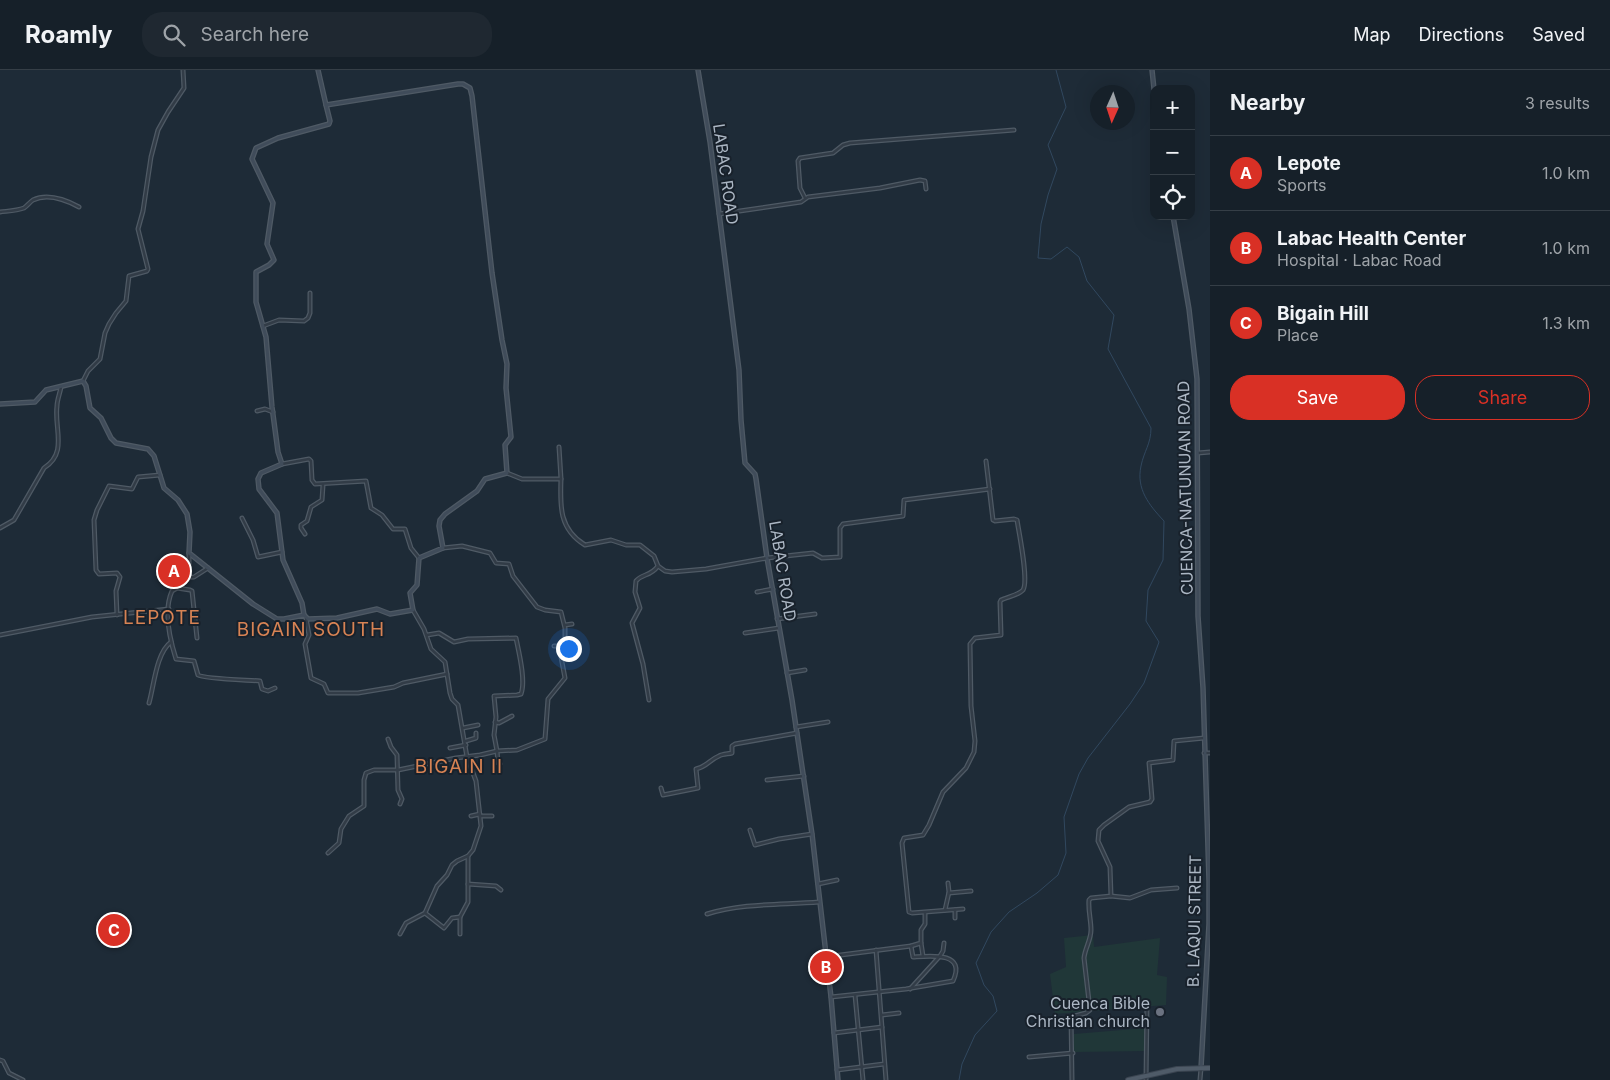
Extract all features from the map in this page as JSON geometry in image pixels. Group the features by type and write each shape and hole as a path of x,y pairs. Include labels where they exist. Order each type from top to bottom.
{"main road":[{"path":"1128,1080 1146,1078 1177,1069 1210,1068"}],"street":[{"path":"83,381 88,370 100,359 109,324 126,301 129,276 147,271 148,269 138,229 143,211 151,157 158,130 182,92 183,70"},
{"path":"282,464 273,412 264,326 256,302 255,275 257,271 274,260 267,244 273,207 272,198 258,174 252,157 256,148 278,138 329,124 330,121 318,70"},
{"name":"LABAC ROAD","path":"698,70 739,370 745,463 755,474 756,478 767,558 804,776 831,997 838,1080"},
{"path":"1152,70 1154,85"},
{"path":"326,105 458,84 464,84 470,88 492,273 507,364 506,388 511,434 510,440 505,445 507,472"},
{"path":"805,198 800,188 798,161 800,158 833,153 845,144 1014,130"},
{"path":"719,214 801,202 805,198 880,188 920,180 925,181 926,190"},
{"path":"0,212 17,210 34,200 48,198 65,199 79,207"},
{"name":"CUENCA-NATUNUAN ROAD","path":"1174,220 1189,309 1197,379 1198,616 1203,688 1204,762"},
{"path":"264,326 279,320 304,321 308,318 310,312 310,293"},
{"path":"0,404 34,402 46,390 83,381"},
{"path":"83,381 86,386 90,408 101,418 111,438 116,443 148,450 154,456 164,488 178,500 187,514 190,532 189,570 178,575 177,588"},
{"path":"0,528 14,520 44,468 54,459 59,442 57,406 62,385"},
{"path":"258,411 265,409 273,412"},
{"path":"559,447 563,518 567,528 586,546 611,540 626,545 640,545 654,556 658,566 665,571 678,572 706,569 767,558 813,553 822,558 840,557 840,528 843,524 903,516 904,500 990,489"},
{"path":"1198,452 1210,452"},
{"path":"400,934 406,923 425,913 437,886 447,875 452,865 457,860 468,856 475,847 481,828 476,781 468,757 458,705 450,693 447,674 445,662 431,649 413,610 410,593 416,585 419,558 411,548 405,529 393,529 382,515 371,508 366,481 322,485 312,483 311,461 308,459 282,464 262,472 258,484 259,489 277,513 284,564 302,603 309,635 305,644 312,678 324,684 328,693 358,693 394,687 403,682 447,674"},
{"path":"963,909 912,914 909,912 902,840 908,837 923,835 943,792 966,768 972,758 975,741 971,706 970,644 975,638 1002,635 1001,601 1021,592 1024,588 1025,570 1017,520 994,521 986,462"},
{"path":"443,548 439,526 440,520 445,514 477,491 485,479 507,472 522,479 561,479"},
{"path":"117,615 116,591 120,577 117,573 99,574 96,570 95,515 109,486 132,489 138,476 160,474"},
{"path":"305,534 301,528 302,525 307,521 311,507 322,500 322,485"},
{"path":"242,518 253,540 258,557 283,551"},
{"path":"328,853 338,843 341,829 349,816 364,806 364,780 366,773 373,770 398,770 497,751 517,750 546,739 548,699 565,678 561,657 566,640 565,625 561,612 536,607 513,576 509,564 496,564 491,554 479,549 462,546 443,548 419,558"},
{"path":"190,553 253,604 278,620 305,616 311,620 324,620 377,609 390,614 413,610"},
{"path":"649,700 643,664 632,626 640,608 635,586 639,578 652,573 658,566"},
{"path":"178,578 194,577 208,568"},
{"path":"198,638 192,591 177,588 170,595 168,609 171,642 176,659 194,661 198,675 203,678 217,677 260,681 262,689 268,691 275,688"},
{"path":"757,592 772,589"},
{"path":"0,634 84,619 168,609"},
{"path":"778,619 815,614"},
{"path":"565,625 572,624"},
{"path":"745,633 779,628"},
{"path":"426,635 439,633 453,642 468,638 516,638 522,674 522,690 517,696 494,696 496,722 494,735 498,763 500,764"},
{"path":"149,703 158,662 171,642"},
{"path":"554,646 563,646"},
{"path":"787,673 805,670"},
{"path":"496,722 499,723 512,716"},
{"path":"1203,720 1210,721"},
{"path":"796,726 828,722"},
{"path":"463,728 478,725"},
{"path":"662,788 663,795 698,788 696,769 706,767 709,761 718,756 732,753 732,746 735,744 798,733"},
{"path":"466,741 476,738 476,734"},
{"path":"1111,896 1110,867 1098,842 1099,830 1129,807 1150,802 1152,799 1149,763 1173,760 1174,741 1204,738"},
{"path":"388,739 390,747 397,755 398,790 402,798 400,804"},
{"path":"450,748 466,745"},
{"path":"1204,753 1210,753"},
{"name":"B. LAQUI STREET","path":"1200,1080 1209,924 1209,831 1204,762"},
{"path":"767,780 804,776"},
{"path":"471,816 492,816"},
{"path":"750,830 755,845 812,834"},
{"path":"460,934 460,916 467,905 468,856"},
{"path":"818,884 837,880"},
{"path":"945,910 949,893 948,883"},
{"path":"468,884 496,886 501,890"},
{"path":"1072,1080 1071,1017 1090,1010 1084,958 1091,929 1090,898 1111,896 1130,898 1151,890 1177,888"},
{"path":"949,893 971,891"},
{"path":"707,914 745,907 820,902"},
{"path":"955,910 955,918"},
{"path":"923,956 921,928 925,924 924,912"},
{"path":"425,913 444,928 452,918 460,916"},
{"path":"825,957 911,946 921,943"},
{"path":"910,989 940,956 944,943"},
{"path":"831,997 910,989 953,980 955,970 953,961 950,958 923,956 913,958 911,946"},
{"path":"876,950 886,1080"},
{"path":"855,995 863,1080"},
{"path":"1146,1078 1147,1005"},
{"path":"882,1014 899,1013"},
{"path":"834,1033 882,1027"},
{"path":"1029,1057 1073,1053"},
{"path":"0,1060 4,1062 9,1073 23,1080"},
{"path":"837,1070 884,1064"}],"green space":[{"path":"1093,935 1094,947 1160,938 1157,975 1167,977 1166,1005 1055,1014 1050,974 1066,967 1064,938"},
{"path":"1146,1028 1146,1051 1074,1052 1074,1034"}],"waterway":[{"path":"959,1080 962,1064 975,1035 997,1011 993,996 984,985 976,963 991,932 1009,912 1037,893 1058,875 1066,853 1064,817 1079,774 1088,758 1144,683 1159,642 1146,621 1148,590 1163,560 1164,521 1149,503 1140,482 1142,461 1150,439 1151,428 1108,349 1114,315 1087,281 1079,257 1067,247 1051,259 1038,258 1041,224 1057,169 1048,145 1066,107 1056,70"}],"place":[{"name":"Lepote","path":"174,571"},
{"name":"Bigain Hill","path":"114,930"},
{"name":"Labac Health Center","path":"826,967"},
{"name":"Cuenca Bible Christian church","path":"1160,1012"}],"district":[{"name":"LEPOTE","path":"162,617"},
{"name":"BIGAIN SOUTH","path":"311,629"},
{"name":"BIGAIN II","path":"459,766"}]}
